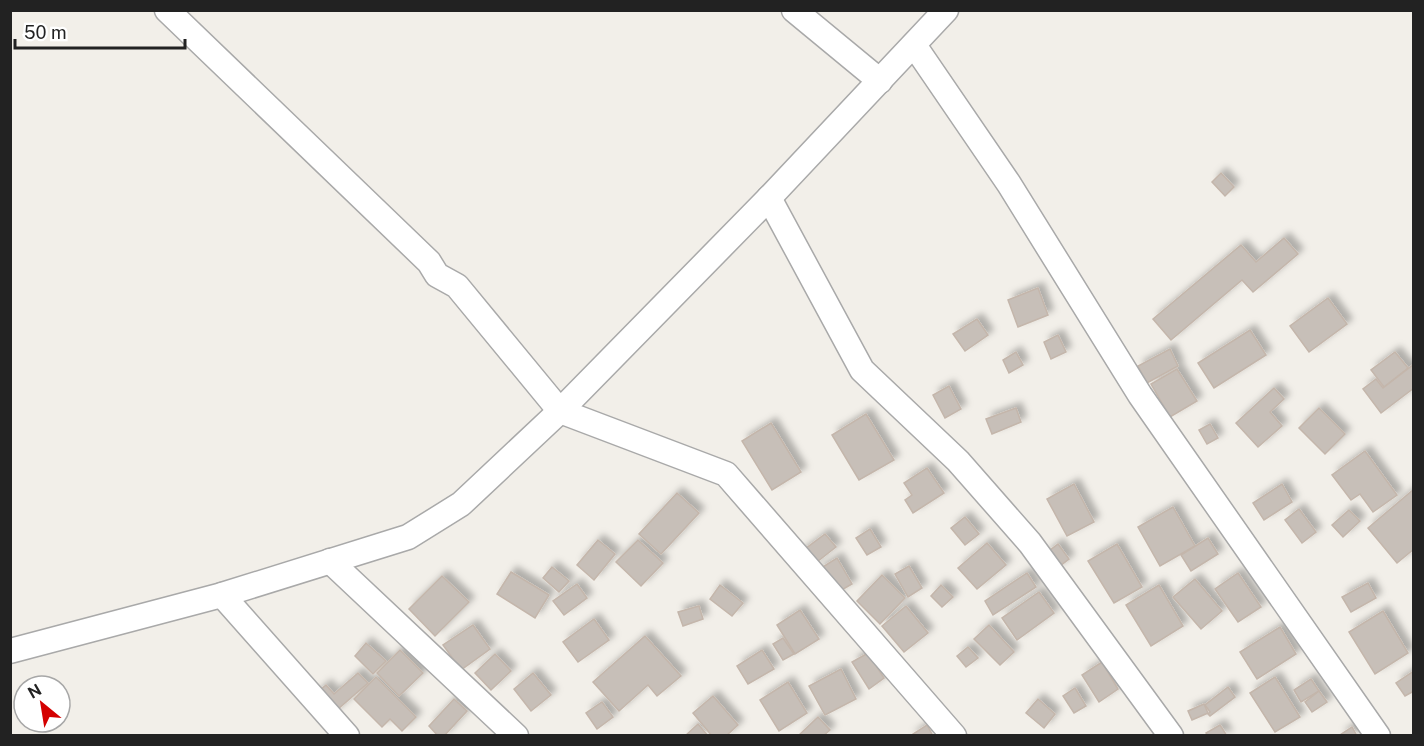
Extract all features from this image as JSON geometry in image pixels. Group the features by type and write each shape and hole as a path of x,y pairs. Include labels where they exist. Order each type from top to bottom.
{"street":[{"path":"167,10 429,262 437,275 457,286 560,411 726,474 954,735"},
{"path":"794,10 880,81"},
{"path":"10,651 222,595 408,537 461,504 560,411 769,198 946,10"},
{"path":"914,45 1009,184 1140,395 1378,735"},
{"path":"769,198 862,370 958,462 1030,543 1171,735"},
{"path":"330,561 516,735"},
{"path":"222,595 348,735"}],"building":[{"path":"1221,173 1234,187 1225,196 1212,182"},
{"path":"1284,238 1298,254 1253,292 1242,280 1171,340 1153,319 1241,245 1256,262"},
{"path":"1038,288 1048,315 1018,327 1008,300"},
{"path":"1328,298 1347,324 1309,352 1290,326"},
{"path":"977,319 988,335 965,351 953,334"},
{"path":"1250,330 1266,355 1214,388 1198,363"},
{"path":"1058,335 1066,352 1051,359 1044,342"},
{"path":"1170,349 1178,366 1147,383 1138,366"},
{"path":"1016,352 1023,365 1009,373 1003,360"},
{"path":"1395,352 1408,368 1384,387 1371,370"},
{"path":"1413,365 1414,388 1381,413 1363,389 1376,379 1383,388"},
{"path":"1177,369 1197,401 1170,417 1151,384"},
{"path":"949,386 961,409 945,418 933,395"},
{"path":"1274,388 1284,399 1270,412 1282,426 1258,447 1236,423"},
{"path":"1016,408 1021,422 992,434 986,419"},
{"path":"1319,408 1345,434 1325,454 1299,428"},
{"path":"866,414 894,460 859,480 832,435"},
{"path":"771,423 801,472 772,490 742,441"},
{"path":"1210,424 1218,438 1207,444 1199,430"},
{"path":"1365,451 1397,495 1373,512 1360,494 1351,500 1332,475"},
{"path":"927,468 944,493 913,513 905,500 912,495 904,483"},
{"path":"1074,484 1094,522 1067,536 1047,499"},
{"path":"1282,484 1292,502 1264,520 1253,503"},
{"path":"1414,489 1414,549 1397,563 1368,528"},
{"path":"677,493 699,513 661,554 639,534"},
{"path":"1173,507 1195,546 1160,566 1138,527"},
{"path":"1299,509 1316,532 1302,543 1285,520"},
{"path":"1349,510 1360,521 1343,537 1332,525"},
{"path":"965,517 979,534 965,545 951,528"},
{"path":"870,529 881,547 867,555 856,538"},
{"path":"825,534 836,547 808,569 797,555"},
{"path":"1208,538 1218,554 1191,571 1181,555"},
{"path":"598,540 615,554 594,580 577,565"},
{"path":"638,540 663,563 641,586 616,562"},
{"path":"987,543 1006,565 977,589 958,568"},
{"path":"1058,544 1069,559 1056,569 1045,554"},
{"path":"1117,544 1142,587 1114,603 1088,561"},
{"path":"837,558 852,584 833,595 818,570"},
{"path":"909,566 922,588 908,597 895,574"},
{"path":"552,567 569,581 559,592 543,578"},
{"path":"511,572 549,595 535,618 497,594"},
{"path":"1027,573 1036,587 993,615 985,601"},
{"path":"1238,573 1261,607 1238,622 1215,589"},
{"path":"882,575 905,598 880,624 857,601"},
{"path":"442,576 469,602 435,636 409,609"},
{"path":"1195,579 1222,611 1201,629 1173,597"},
{"path":"1368,583 1376,598 1351,612 1342,597"},
{"path":"577,584 587,598 564,615 553,601"},
{"path":"720,585 743,603 732,616 710,599"},
{"path":"941,585 953,597 942,607 931,596"},
{"path":"1159,585 1183,626 1151,646 1126,605"},
{"path":"1039,592 1054,613 1017,640 1002,618"},
{"path":"699,606 703,619 683,626 678,612"},
{"path":"906,606 928,633 904,652 882,626"},
{"path":"800,610 819,639 795,654 777,625"},
{"path":"1383,611 1408,653 1375,674 1349,632"},
{"path":"594,619 609,640 578,662 563,642"},
{"path":"473,625 490,649 461,670 443,645"},
{"path":"989,625 1014,652 1000,665 974,639"},
{"path":"1280,627 1296,654 1257,679 1240,652"},
{"path":"645,636 681,676 657,696 648,685 619,711 593,682"},
{"path":"783,638 794,654 783,660 773,644"},
{"path":"366,643 386,661 373,674 355,656"},
{"path":"968,647 978,658 966,667 957,656"},
{"path":"400,650 423,673 399,696 377,673"},
{"path":"762,650 774,669 748,684 737,666"},
{"path":"868,653 884,678 869,689 852,662"},
{"path":"495,654 511,671 491,690 475,673"},
{"path":"1102,662 1118,689 1099,702 1082,675"},
{"path":"841,669 856,699 825,715 809,686"},
{"path":"1414,671 1414,691 1405,696 1396,683"},
{"path":"358,673 368,683 330,716 313,696 326,685 334,694"},
{"path":"533,673 551,695 531,711 514,689"},
{"path":"376,677 416,717 402,731 390,719 382,727 354,699"},
{"path":"1275,677 1300,717 1275,732 1250,693"},
{"path":"1311,679 1319,691 1301,702 1294,690"},
{"path":"788,682 807,713 779,731 760,700"},
{"path":"1228,687 1235,697 1210,716 1205,705"},
{"path":"1075,688 1086,706 1074,713 1063,696"},
{"path":"1319,691 1327,702 1312,712 1305,702"},
{"path":"713,696 738,725 726,736 712,736 693,713"},
{"path":"454,699 467,711 444,736 438,736 429,726"},
{"path":"1038,699 1055,714 1044,728 1026,713"},
{"path":"602,702 613,717 597,729 586,713"},
{"path":"1204,704 1208,713 1192,720 1188,711"},
{"path":"818,717 830,730 823,736 798,736"},
{"path":"698,724 708,736 685,736"},
{"path":"927,725 933,736 910,736"},
{"path":"1220,725 1227,736 1208,736 1206,733"},
{"path":"1352,727 1357,736 1340,736 1340,735"}]}
